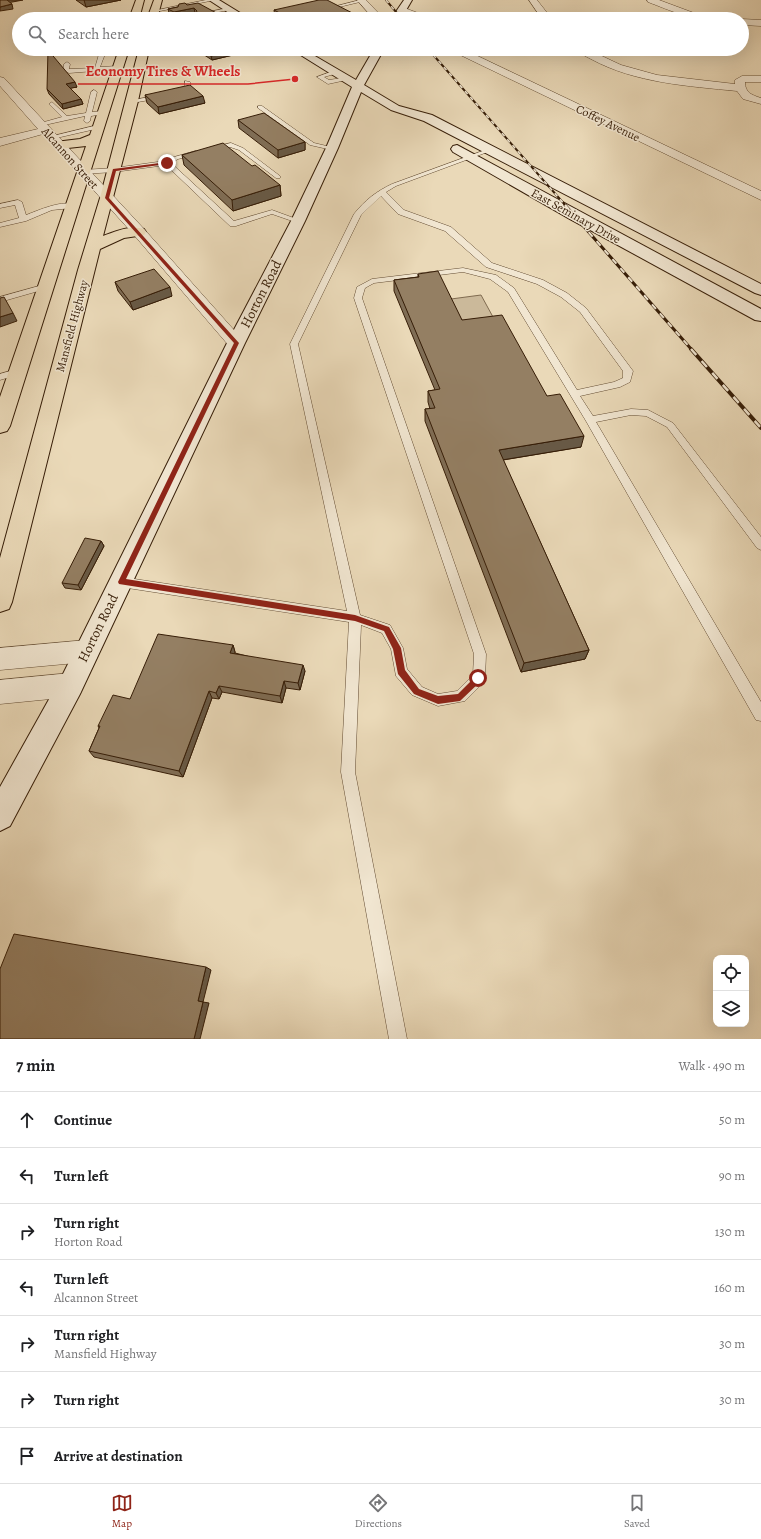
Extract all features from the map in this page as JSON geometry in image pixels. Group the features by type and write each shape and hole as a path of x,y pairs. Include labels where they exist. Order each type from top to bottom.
{"main road":[{"path":"136,12 140,0"},
{"path":"154,12 158,0"},
{"path":"213,0 233,12"},
{"path":"402,10 408,0"},
{"path":"55,131 83,142 93,131 103,113 122,56"},
{"name":"Mansfield Highway","path":"0,602 93,246 107,198 142,56"},
{"name":"East Seminary Drive","path":"309,56 391,106 411,124 418,127"},
{"name":"Horton Road","path":"0,816 71,685 236,343 298,222 332,148 359,107 353,82 373,56"},
{"path":"359,107 391,106"},
{"name":"East Seminary Drive","path":"391,106 428,118 755,288"},
{"path":"0,426 83,172 93,131"},
{"name":"East Seminary Drive","path":"449,145 575,216 761,316"},
{"path":"93,246 121,234 138,232"},
{"path":"729,299 755,288"}],"street":[{"path":"361,0 372,12"},
{"path":"533,0 542,12"},
{"path":"651,0 683,12"},
{"path":"402,10 407,12"},
{"path":"749,22 761,23"},
{"name":"Coffey Avenue","path":"470,56 761,196"},
{"path":"596,56 618,66 651,77 685,83 740,88"},
{"path":"761,79 740,80 740,88 747,97 761,101"},
{"name":"Alcannon Street","path":"0,80 55,131 83,172 236,343"},
{"path":"0,142 55,131"},
{"path":"0,659 87,651"},
{"path":"0,692 71,685"}],"lane":[{"path":"162,12 213,0"},
{"path":"335,7 361,0"},
{"path":"198,3 212,12 228,9"},
{"path":"97,69 101,56"},
{"path":"68,64 66,70 69,71 118,68"},
{"path":"336,72 320,77 328,82 353,82"},
{"path":"172,94 187,91 187,82"},
{"path":"93,131 88,114 94,92"},
{"path":"132,101 165,96"},
{"path":"52,104 66,118"},
{"path":"260,107 312,144 332,148"},
{"path":"55,131 66,118 103,113"},
{"path":"83,172 114,170 167,163 176,158 231,145 241,149 278,177"},
{"path":"398,1039 348,772 355,618 294,344 358,214 369,200 394,185 490,150"},
{"path":"167,163 233,224 272,212 298,222"},
{"path":"381,192 402,212 448,229 489,265 540,282 564,295 583,310 628,371 627,380 618,384 575,394"},
{"path":"0,206 18,202 23,219"},
{"path":"0,225 23,219 51,208 72,206"},
{"path":"121,582 355,618 386,629 397,648 401,672 417,691 438,700 460,697 478,678 480,654 358,298 361,287 372,281 463,270 493,277 511,290 575,394 761,715"},
{"path":"0,300 46,286"},
{"path":"0,377 17,372"},
{"path":"590,420 631,412 648,413 670,425 761,545"}],"shaded area":[{"path":"481,295 493,317 462,321 451,299"}],"building":[{"path":"0,0 7,0 12,4 0,7"},
{"path":"319,0 327,0 350,12 278,12 274,10"},
{"path":"185,3 187,5 198,3 215,12 196,12 194,8 174,12 168,9 178,7 179,4"},
{"path":"48,56 53,56 75,82 66,84 81,99 62,104 47,89"},
{"path":"190,85 203,96 158,107 145,95"},
{"path":"264,113 305,142 278,150 238,120"},
{"path":"223,143 252,166 255,165 280,185 232,200 182,155"},
{"path":"154,269 170,287 130,302 115,282"},
{"path":"438,271 462,320 502,315 547,396 560,394 584,436 499,450 589,650 524,663 425,409 435,408 428,391 440,389 394,280 419,277 418,274"},
{"path":"4,297 13,313 0,317 0,298"},
{"path":"85,538 101,541 78,585 62,583"},
{"path":"158,634 233,645 230,653 303,665 298,683 284,681 280,696 219,686 216,693 209,691 179,771 89,751 100,726 98,726 113,695 130,699"},
{"path":"14,934 206,967 198,1001 203,1002 194,1039 0,1039 0,969"}],"railway":[{"path":"386,0 396,12"},
{"path":"434,56 566,206"},
{"path":"565,205 692,350"},
{"path":"691,349 761,428"}],"place":[{"name":"Economy Tires & Wheels","path":"295,79"}],"route":[{"path":"167,163 114,170 107,198 236,343 121,582 355,618 386,629 397,648 401,672 417,691 438,700 460,697 478,678"}]}
